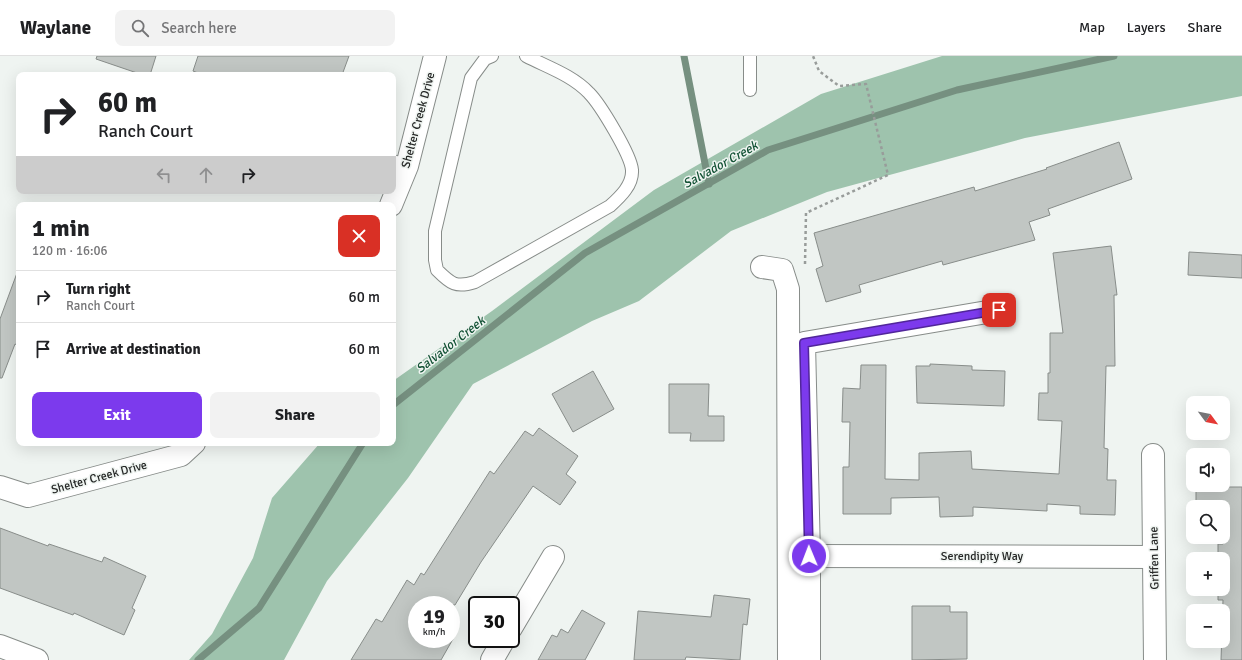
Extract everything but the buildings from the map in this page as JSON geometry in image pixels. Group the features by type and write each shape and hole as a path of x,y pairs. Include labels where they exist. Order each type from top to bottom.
{"street":[{"name":"Shelter Creek Drive","path":"396,182 400,164 435,56"},
{"path":"762,267 782,270 788,289 789,660"},
{"path":"809,660 809,556 804,343 999,310"},
{"name":"Shelter Creek Drive","path":"0,487 28,496 181,455 191,446"},
{"name":"Griffen Lane","path":"1153,455 1155,660"},
{"name":"Serendipity Way","path":"809,556 1154,557"},
{"path":"520,612 552,557"},
{"path":"0,646 37,660"},
{"path":"492,660 499,648"}],"lane":[{"path":"492,56 485,59 471,78 435,230 435,260 437,270 453,283 462,286 475,282 610,206 623,195 629,182 632,170 621,142 589,93 571,79 526,56"},
{"path":"750,56 750,90"}],"path":[{"path":"805,266 806,213 888,175 866,84 839,86 819,71 813,56"}],"green space":[{"path":"942,56 1242,56 1242,96 1025,138 827,192 731,231 639,301 592,321 473,384 408,478 327,581 284,660 189,660 212,634 253,558 272,498 317,446 396,446 396,379 492,311 654,190 821,94"}],"waterway":[{"path":"684,56 709,184"},
{"name":"Salvador Creek","path":"396,403 585,253 768,150 957,90 1114,56"},
{"name":"Salvador Creek","path":"198,660 259,608 361,446"}],"route":[{"path":"809,556 804,343 999,310"}]}
